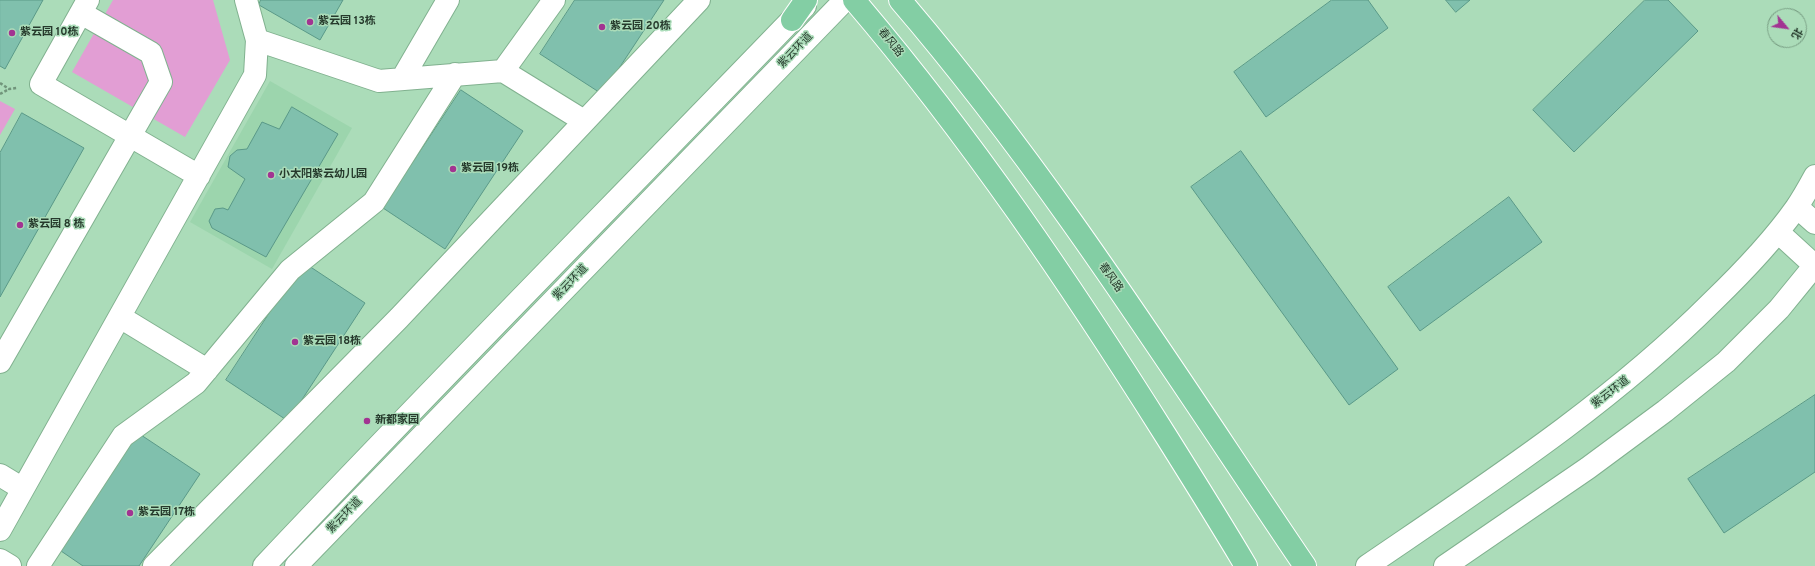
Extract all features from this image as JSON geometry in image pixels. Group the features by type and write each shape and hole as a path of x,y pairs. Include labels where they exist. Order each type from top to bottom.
{"main road":[{"path":"792,20 806,0"},
{"name":"春风路","path":"854,0 895,48 1042,247 1120,362 1241,561"},
{"name":"春风路","path":"900,0 937,43 1043,182 1116,286 1305,566"}],"street":[{"path":"0,530 256,75 257,40 246,0"},
{"path":"402,79 448,0"},
{"path":"503,71 554,0"},
{"path":"154,566 399,318 698,0"},
{"path":"264,566 385,438 496,326 811,0"},
{"path":"806,41 831,0"},
{"name":"紫云环道","path":"296,566 845,0"},
{"path":"0,362 129,135 160,82 151,53 84,6 41,84 129,135 198,176"},
{"path":"257,40 379,81 503,71 584,121"},
{"path":"38,566 123,436 196,383 290,270 374,202 455,74"},
{"name":"紫云环道","path":"1367,566 1556,434 1633,376 1681,334 1718,297 1778,232 1797,207 1815,176"},
{"path":"1797,207 1815,223"},
{"path":"1445,566 1588,468 1664,411 1726,362 1779,309 1815,265 1778,232"},
{"path":"120,316 207,370"},
{"path":"0,475 23,489"},
{"path":"0,560 10,566"}],"path":[{"path":"0,94 9,89"}],"shaded area":[{"path":"113,0 213,0 230,60 185,137 72,72"},
{"name":"小太阳紫云幼儿园","path":"270,81 352,128 272,269 190,222"},
{"path":"0,101 15,109 0,135"}],"building":[{"name":"紫云园 10栋","path":"0,0 43,0 5,69 0,66"},
{"name":"紫云园 13栋","path":"261,0 343,0 320,40 259,5"},
{"name":"紫云园 20栋","path":"575,0 664,0 602,94 540,54"},
{"path":"1332,0 1368,0 1388,28 1266,117 1234,72"},
{"path":"1446,0 1470,0 1456,12"},
{"path":"1645,0 1668,0 1698,31 1574,152 1533,110"},
{"name":"紫云园 19栋","path":"461,90 523,131 445,249 383,208"},
{"name":"小太阳紫云幼儿园","path":"292,107 338,134 266,257 212,228 209,221 215,209 223,208 228,210 245,179 228,167 230,156 237,150 247,149 262,122 279,129"},
{"name":"紫云园 8 栋","path":"22,113 84,148 0,297 0,153"},
{"path":"1241,151 1398,369 1349,405 1191,187"},
{"path":"1509,197 1542,242 1420,331 1388,287"},
{"name":"紫云园 18栋","path":"303,262 365,303 288,421 226,380"},
{"path":"1815,395 1815,472 1724,533 1688,479"},
{"name":"紫云园 17栋","path":"138,433 200,474 139,566 83,566 61,551"}],"place":[{"name":"紫云园 13栋","path":"310,22"},
{"name":"紫云园 20栋","path":"602,27"},
{"name":"紫云园 10栋","path":"12,33"},
{"name":"紫云园 19栋","path":"453,169"},
{"name":"小太阳紫云幼儿园","path":"271,175"},
{"name":"紫云园 8 栋","path":"20,225"},
{"name":"紫云园 18栋","path":"295,342"},
{"name":"新都家园","path":"367,421"},
{"name":"紫云园 17栋","path":"130,513"}]}
